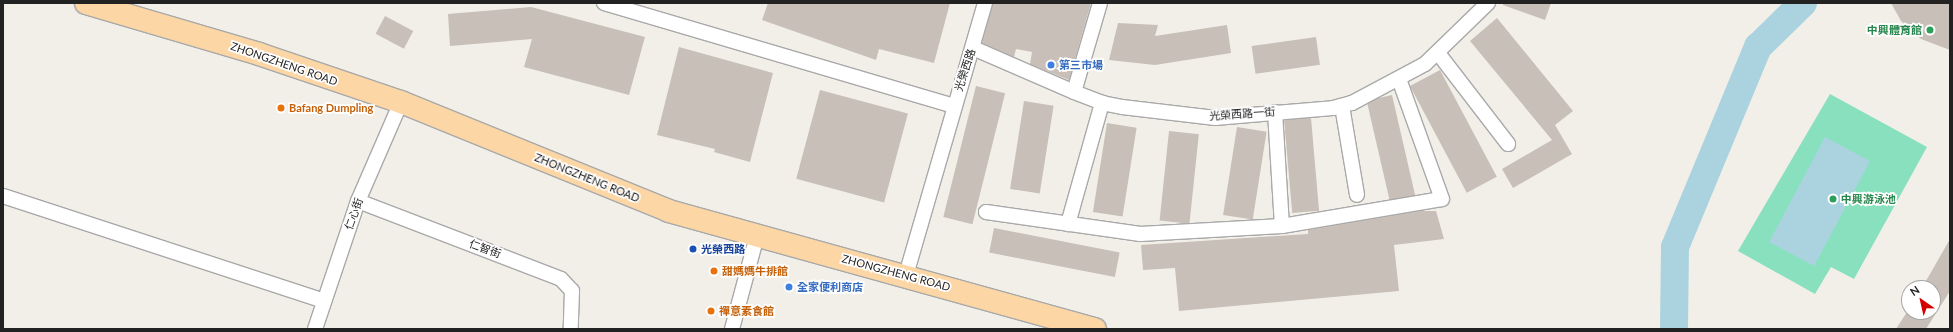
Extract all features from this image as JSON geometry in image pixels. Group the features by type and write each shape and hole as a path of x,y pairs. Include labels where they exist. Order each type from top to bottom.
{"main road":[{"name":"ZHONGZHENG ROAD","path":"86,3 259,54 401,102 669,212 906,275 1095,329"}],"street":[{"path":"604,3 953,106"},
{"name":"光榮西路","path":"906,275 953,106 973,48 985,3"},
{"path":"1074,92 1100,3"},
{"name":"光榮西路一街","path":"973,48 1102,103 1215,118 1342,106 1399,79 1425,64 1488,3"},
{"path":"1438,53 1508,144"},
{"path":"986,212 1140,234 1282,226 1442,199 1399,79"},
{"name":"仁心街","path":"315,329 358,201 401,102"},
{"path":"1068,224 1102,103"},
{"path":"1342,106 1357,195"},
{"path":"1275,112 1282,226"},
{"path":"3,196 324,301"},
{"name":"仁智街","path":"358,201 562,280 572,291 571,329"},
{"path":"732,329 757,236"}],"green space":[{"name":"中興游泳池","path":"1830,94 1927,147 1854,279 1831,267 1815,294 1738,251"}],"water":[{"path":"1825,137 1870,161 1814,266 1769,242"}],"building":[{"path":"768,3 950,3 934,63 879,49 876,60 762,20"},
{"name":"第三市場","path":"993,3 1091,3 1069,80 1030,64 1032,52 1016,49 1014,57 982,43"},
{"path":"1503,3 1551,3 1545,20 1503,5"},
{"name":"中興體育館","path":"1891,3 1950,3 1950,50 1921,39 1901,21"},
{"path":"531,7 645,37 629,95 524,67 532,39 450,46 448,14"},
{"path":"385,16 413,31 404,49 376,34"},
{"path":"1497,18 1573,111 1555,125 1572,154 1513,188 1502,169 1552,140 1470,41"},
{"path":"1118,23 1158,25 1155,36 1227,25 1231,53 1155,65 1109,60"},
{"path":"1316,37 1320,65 1256,74 1252,46"},
{"path":"679,47 773,73 750,162 714,152 715,149 657,135"},
{"path":"1440,70 1497,177 1467,193 1410,86"},
{"path":"976,86 1005,93 972,224 943,217"},
{"path":"820,90 908,114 884,202 796,179"},
{"path":"1392,95 1415,195 1390,201 1367,101"},
{"path":"1024,101 1054,106 1040,194 1010,189"},
{"path":"1311,118 1319,211 1292,213 1284,120"},
{"path":"1107,123 1137,128 1123,217 1093,212"},
{"path":"1237,127 1267,132 1253,220 1223,215"},
{"path":"1169,131 1199,134 1189,224 1160,221"},
{"path":"1420,211 1436,211 1444,239 1394,245 1399,291 1179,311 1175,268 1143,270 1141,245 1308,234 1308,230"},
{"path":"994,228 1120,252 1115,277 989,253"},
{"path":"1950,239 1950,291 1941,305 1941,280 1927,280"},
{"path":"1902,320 1932,320 1926,329 1896,329"}],"waterway":[{"path":"1674,329 1675,247 1758,47 1803,3"}],"place":[{"name":"中興體育館","path":"1930,30"},
{"name":"第三市場","path":"1051,65"},
{"name":"Bafang Dumpling","path":"281,108"},
{"name":"中興游泳池","path":"1833,199"},
{"name":"光榮西路","path":"693,249"},
{"name":"甜媽媽牛排館","path":"714,271"},
{"name":"全家便利商店","path":"789,287"},
{"name":"禪意素食館","path":"711,311"}]}
